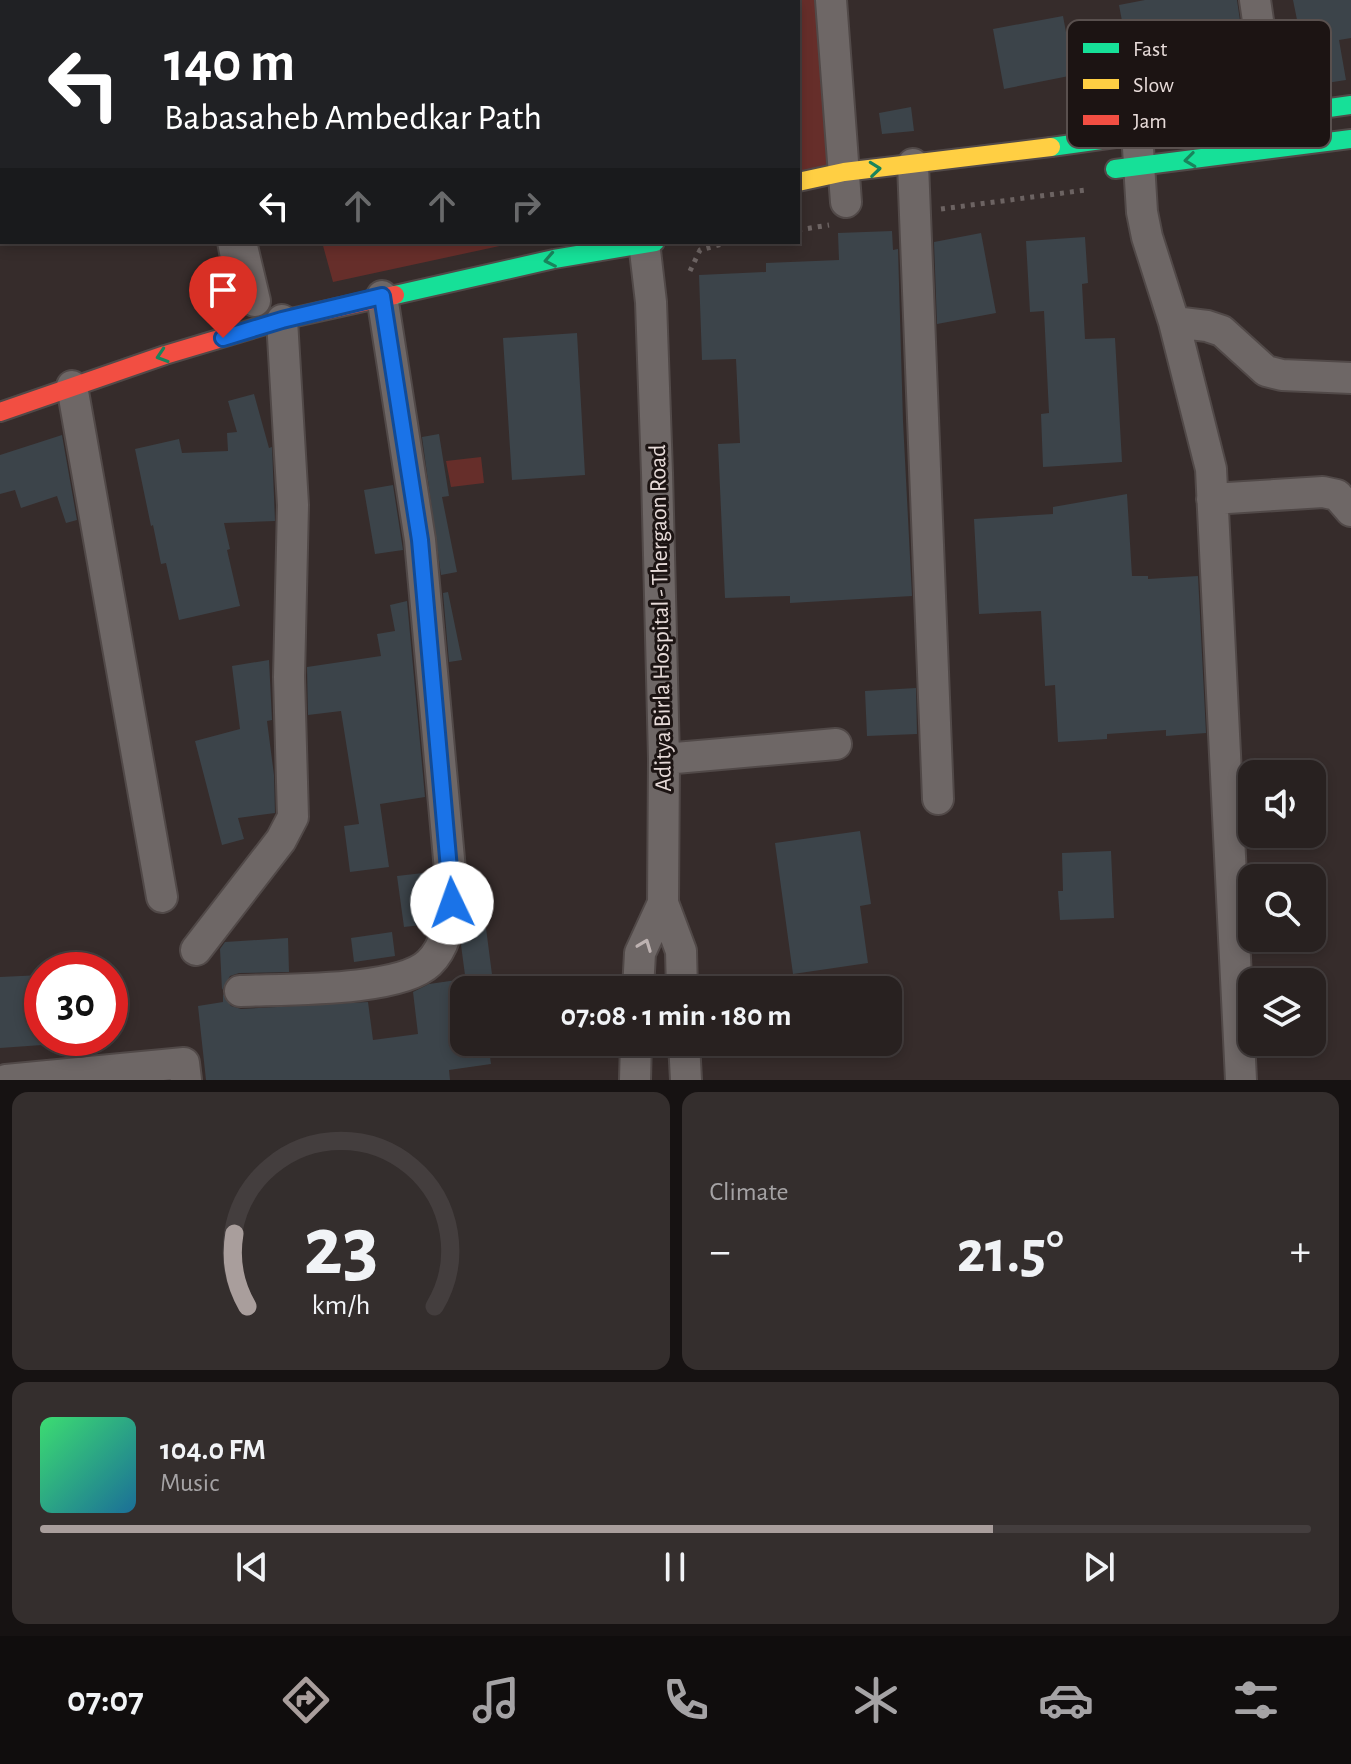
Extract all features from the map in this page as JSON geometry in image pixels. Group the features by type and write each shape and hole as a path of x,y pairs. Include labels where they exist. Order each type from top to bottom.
{"street":[{"path":"831,0 843,200"},
{"path":"1255,0 1258,20"},
{"path":"1331,108 1351,105"},
{"path":"1331,142 1351,139"},
{"path":"800,183 843,200 915,190 1088,148"},
{"path":"1138,148 1145,225 1174,322 1211,469 1241,1080"},
{"path":"1091,181 1138,167 1283,148"},
{"path":"915,190 938,799"},
{"path":"196,950 281,840 293,817 289,649 293,505 241,244"},
{"path":"0,412 72,386 254,307 382,296 554,259 642,244"},
{"name":"Aditya Birla Hospital - Thergaon Road","path":"639,976 640,953 663,903 664,759 648,244"},
{"path":"240,991 373,984 403,977 430,962 449,919 451,881 420,540 382,296"},
{"path":"1174,322 1222,331 1266,371 1282,375 1351,378"},
{"path":"72,386 162,897"},
{"path":"1212,499 1323,492 1337,495 1351,511"},
{"path":"664,759 836,744"},
{"path":"663,903 681,951 682,976"},
{"path":"635,1080 636,1056"},
{"path":"685,1056 686,1080"},
{"path":"6,1080 184,1063 186,1080"}],"lane":[{"path":"227,244 254,307"}],"path":[{"path":"915,190 1091,181"},
{"path":"800,229 843,200"},
{"path":"690,271 700,250 722,244"}],"shaded area":[{"path":"800,0 819,0 844,172 800,182"},
{"path":"323,244 509,244 333,282"},
{"path":"481,457 484,483 451,487 446,461"}],"building":[{"path":"1145,0 1237,0 1240,20 1122,20 1119,5"},
{"path":"1293,0 1351,0 1351,38 1339,40 1346,80 1331,82 1331,20 1297,20"},
{"path":"1063,16 1067,37 1067,76 1004,89 993,29"},
{"path":"911,107 914,131 882,134 879,113"},
{"path":"892,231 893,250 898,249 912,596 790,603 790,596 725,598 718,444 740,443 736,359 702,360 699,275 766,272 766,263 839,260 838,233"},
{"path":"981,233 996,313 937,324 934,242"},
{"path":"1085,237 1088,283 1082,284 1085,339 1115,338 1122,462 1043,467 1041,414 1049,413 1044,311 1030,312 1026,241"},
{"path":"577,333 585,475 512,480 503,338"},
{"path":"254,394 269,448 272,447 275,521 224,523 240,606 179,620 166,563 161,564 151,526 135,449 179,439 182,453 228,451 227,433 237,432 228,401"},
{"path":"439,434 449,496 442,497 457,572 441,575 422,437"},
{"path":"62,435 77,520 66,523 57,496 21,508 15,490 0,494 0,455"},
{"path":"393,485 403,550 375,554 364,490"},
{"path":"1127,494 1132,576 1148,576 1148,579 1198,576 1206,733 1166,736 1166,730 1107,734 1107,739 1058,742 1055,685 1045,686 1041,611 979,614 974,519 1053,514 1053,507"},
{"path":"448,592 462,660 449,662 443,593"},
{"path":"407,601 425,797 380,804 389,867 350,872 344,826 359,824 341,711 308,715 307,667 381,656 377,634 395,631 390,605"},
{"path":"269,660 272,720 267,721 275,813 238,818 244,839 222,845 195,741 240,729 232,666"},
{"path":"916,688 917,734 867,736 865,691"},
{"path":"860,831 871,904 860,906 868,963 793,974 775,843"},
{"path":"1111,851 1114,918 1060,920 1058,891 1063,891 1062,853"},
{"path":"432,872 430,924 404,927 397,876"},
{"path":"486,928 492,976 465,976 461,945 465,931"},
{"path":"392,932 395,956 354,962 351,938"},
{"path":"288,938 289,972 239,973 230,976 222,990 220,949 225,942"},
{"path":"24,976 24,1046 0,1048 0,977"},
{"path":"450,981 450,1056 490,1056 491,1064 449,1070 450,1080 206,1080 198,1006 223,1002 223,994 231,1006 241,1009 368,1002 373,1040 418,1034 413,992 429,984"}],"traffic: fast":[{"path":"1331,108 1351,105"},
{"path":"1331,142 1351,139"},
{"path":"1051,147 1067,145"},
{"path":"1115,169 1280,148"},
{"path":"395,295 554,259 643,244"}],"traffic: slow":[{"path":"800,182 844,172 1051,147"}],"traffic: jam":[{"path":"0,412 165,355 282,320 395,295"}],"route":[{"path":"223,338 382,296 413,479 452,903"}]}
